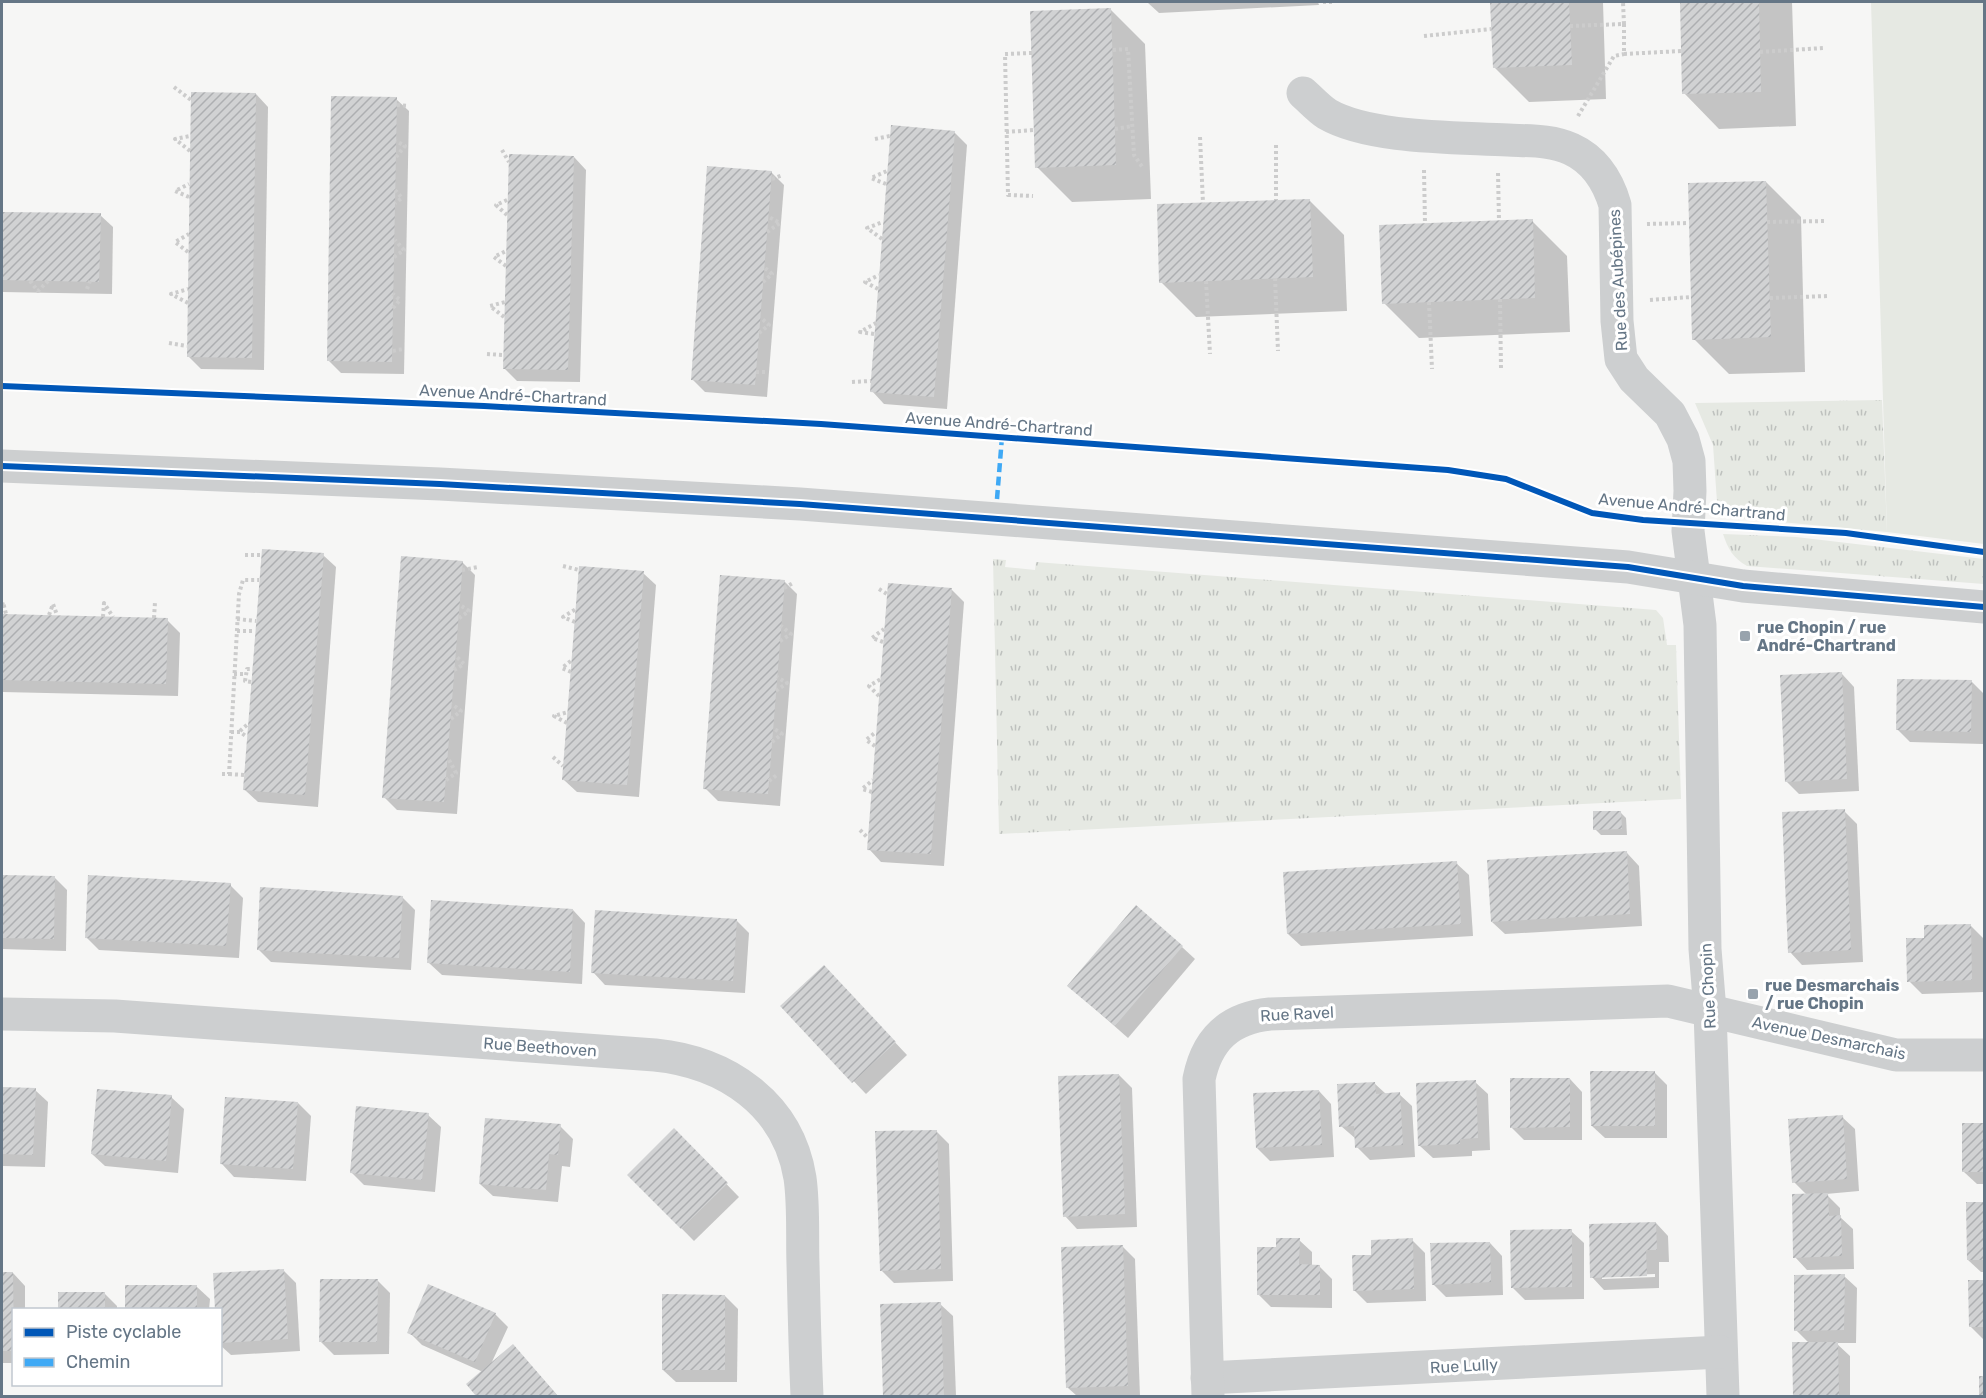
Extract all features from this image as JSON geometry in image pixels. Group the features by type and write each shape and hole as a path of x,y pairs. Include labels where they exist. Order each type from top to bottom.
{"street":[{"name":"Rue des Aubépines","path":"1303,93 1327,113 1358,126 1402,132 1546,142 1573,150 1597,168 1608,184 1615,205 1617,321 1621,359 1634,379 1670,414 1686,448 1690,491 1688,531 1694,577"},
{"path":"2,466 441,484 800,504 1628,567 1743,586 1984,607"},
{"name":"Rue Chopin","path":"1694,577 1700,625 1705,950 1710,1011 1723,1396"},
{"name":"Rue Ravel","path":"1208,1387 1198,1098 1206,1053 1214,1040 1232,1024 1244,1018 1270,1014 1470,1006 1668,1001 1710,1011"},
{"name":"Avenue Desmarchais","path":"1710,1011 1755,1024 1896,1055 1984,1055"},
{"name":"Rue Beethoven","path":"2,1014 115,1016 655,1055 682,1058 718,1070 753,1094 771,1112 783,1132 800,1177 807,1396"},
{"name":"Rue Lully","path":"1208,1387 1722,1352"}],"path":[{"path":"1323,2 1332,2"},
{"path":"1623,2 1624,54"},
{"path":"1570,26 1624,24"},
{"path":"1424,36 1491,29"},
{"path":"1760,52 1823,48"},
{"path":"1113,50 1128,49 1134,155 1143,168"},
{"path":"1576,119 1614,56 1681,51"},
{"path":"1032,53 1005,54 1008,195 1033,196"},
{"path":"174,87 191,100"},
{"path":"397,105 408,106"},
{"path":"1115,129 1132,126"},
{"path":"1006,132 1034,130"},
{"path":"190,135 175,139 190,152"},
{"path":"875,139 890,136"},
{"path":"1200,137 1203,203"},
{"path":"396,141 405,147 396,157"},
{"path":"1276,145 1276,200"},
{"path":"502,150 509,162"},
{"path":"1424,162 1425,224"},
{"path":"1498,168 1500,221"},
{"path":"886,184 871,178 887,171"},
{"path":"771,179 783,175"},
{"path":"189,184 175,191 189,197"},
{"path":"395,190 402,198 395,203"},
{"path":"507,200 495,206 507,215"},
{"path":"767,232 780,223 769,217"},
{"path":"1767,222 1827,221"},
{"path":"882,238 867,228 884,222"},
{"path":"1646,224 1689,223"},
{"path":"188,252 175,242 189,234"},
{"path":"394,257 404,250 395,240"},
{"path":"506,251 494,257 506,266"},
{"path":"763,282 772,274 765,268"},
{"path":"878,289 865,282 879,275"},
{"path":"1275,279 1278,351"},
{"path":"30,281 38,291 48,280"},
{"path":"87,290 90,281"},
{"path":"1206,281 1210,354"},
{"path":"188,289 171,294 188,303"},
{"path":"393,294 400,300 393,308"},
{"path":"1770,298 1828,296"},
{"path":"1647,300 1691,297"},
{"path":"1500,299 1501,368"},
{"path":"504,317 490,306 505,302"},
{"path":"1429,302 1432,369"},
{"path":"759,333 769,325 761,318"},
{"path":"874,334 860,332 876,322"},
{"path":"169,343 187,346"},
{"path":"393,351 403,349"},
{"path":"487,354 503,355"},
{"path":"756,372 765,372"},
{"path":"852,382 871,381"},
{"path":"245,555 261,555"},
{"path":"563,566 579,570"},
{"path":"462,570 478,567"},
{"path":"229,774 237,619 243,580 259,579"},
{"path":"784,588 793,583"},
{"path":"879,590 887,594"},
{"path":"2,605 3,602 6,614"},
{"path":"153,618 155,602"},
{"path":"103,617 104,603 113,617"},
{"path":"49,615 53,604 57,615"},
{"path":"459,618 469,611 460,605"},
{"path":"575,622 563,617 576,609"},
{"path":"237,619 256,621"},
{"path":"780,641 791,634 781,626"},
{"path":"883,642 872,638 884,629"},
{"path":"237,631 255,631"},
{"path":"454,670 464,664 456,657"},
{"path":"571,672 562,668 572,660"},
{"path":"251,682 245,681 246,674 247,669 253,669"},
{"path":"234,674 246,674"},
{"path":"776,691 787,683 777,677"},
{"path":"879,696 869,686 881,679"},
{"path":"451,719 461,711 452,704"},
{"path":"567,723 554,716 568,712"},
{"path":"240,732 248,724"},
{"path":"772,742 782,734 773,728"},
{"path":"231,732 240,732 247,737"},
{"path":"875,747 866,740 876,732"},
{"path":"553,757 563,766"},
{"path":"446,780 456,773 448,758"},
{"path":"222,774 244,775"},
{"path":"769,781 778,774"},
{"path":"872,792 862,789 873,780"},
{"path":"860,830 868,838"}],"green space":[{"path":"1871,2 1984,2 1984,544 1887,532"},
{"path":"1882,400 1887,532 1718,516 1713,445 1695,403"},
{"path":"1723,534 1796,537 1984,559 1984,584 1747,566 1732,553"},
{"path":"993,559 1006,560 1005,567 1035,570 1036,562 1656,610 1663,618 1667,645 1676,645 1681,799 999,834"}],"building":[{"path":"1490,2 1569,2 1572,65 1493,68"},
{"path":"1680,2 1759,2 1761,92 1682,94"},
{"path":"1111,8 1116,165 1035,168 1030,11"},
{"path":"191,92 256,93 252,358 187,357"},
{"path":"331,96 397,97 392,362 327,361"},
{"path":"891,125 955,131 934,397 870,392"},
{"path":"509,154 574,156 568,370 503,369"},
{"path":"707,166 772,171 755,385 691,380"},
{"path":"1766,181 1771,337 1692,340 1688,183"},
{"path":"1310,199 1313,277 1159,283 1157,204"},
{"path":"2,212 101,213 99,282 2,280"},
{"path":"1533,219 1535,298 1382,304 1379,225"},
{"path":"262,549 324,553 305,795 243,790"},
{"path":"401,556 463,561 444,802 382,798"},
{"path":"579,566 644,571 627,785 562,780"},
{"path":"720,575 785,580 768,794 703,789"},
{"path":"888,583 952,588 931,854 867,850"},
{"path":"2,614 168,618 166,684 2,680"},
{"path":"1842,672 1847,779 1785,782 1780,675"},
{"path":"1897,679 1972,680 1971,732 1896,730"},
{"path":"1845,809 1851,950 1788,953 1782,812"},
{"path":"1593,811 1621,811 1622,829 1593,830"},
{"path":"1627,851 1630,914 1491,922 1487,860"},
{"path":"1457,861 1461,924 1287,934 1283,872"},
{"path":"2,875 55,876 54,939 2,938"},
{"path":"88,875 231,883 226,946 85,938"},
{"path":"260,887 403,896 399,958 257,950"},
{"path":"431,900 573,909 570,972 427,963"},
{"path":"1136,905 1183,946 1115,1026 1067,986"},
{"path":"595,910 737,919 733,981 591,973"},
{"path":"1971,924 1972,980 1907,982 1906,938 1924,938 1924,925"},
{"path":"824,965 896,1042 852,1083 780,1006"},
{"path":"1590,1071 1655,1071 1655,1126 1591,1126"},
{"path":"1119,1074 1125,1214 1063,1217 1058,1076"},
{"path":"1510,1078 1570,1078 1570,1127 1510,1128"},
{"path":"1476,1080 1478,1138 1460,1139 1460,1144 1418,1146 1416,1083"},
{"path":"1375,1082 1376,1094 1400,1092 1403,1145 1355,1148 1354,1126 1339,1127 1337,1084"},
{"path":"2,1087 36,1088 33,1155 2,1154"},
{"path":"97,1089 172,1095 166,1161 91,1154"},
{"path":"1319,1090 1322,1145 1256,1148 1253,1093"},
{"path":"225,1097 298,1102 293,1169 220,1164"},
{"path":"356,1106 429,1113 422,1180 350,1173"},
{"path":"1843,1115 1847,1179 1792,1183 1788,1119"},
{"path":"485,1118 561,1124 558,1155 549,1154 546,1190 479,1184"},
{"path":"1962,1123 1984,1123 1984,1172 1962,1172"},
{"path":"674,1128 728,1183 681,1229 627,1175"},
{"path":"937,1130 941,1269 880,1271 875,1131"},
{"path":"1828,1193 1829,1216 1841,1215 1842,1256 1793,1258 1792,1194"},
{"path":"1966,1202 1984,1202 1984,1260 1967,1260"},
{"path":"1656,1222 1657,1250 1646,1250 1647,1276 1590,1278 1589,1224"},
{"path":"1572,1229 1572,1287 1511,1288 1510,1230"},
{"path":"1276,1238 1300,1238 1299,1264 1320,1265 1320,1295 1257,1295 1257,1247 1276,1247"},
{"path":"1413,1238 1414,1289 1353,1291 1352,1255 1371,1255 1371,1240"},
{"path":"1490,1242 1491,1282 1432,1285 1430,1243"},
{"path":"1123,1245 1128,1386 1066,1388 1061,1247"},
{"path":"284,1269 288,1339 222,1343 222,1308 215,1308 213,1273"},
{"path":"2,1272 13,1272 12,1351 2,1351"},
{"path":"1845,1274 1844,1330 1794,1331 1794,1275"},
{"path":"320,1279 378,1279 377,1342 319,1342"},
{"path":"1968,1280 1984,1280 1984,1327 1969,1327"},
{"path":"428,1284 496,1313 475,1362 407,1333"},
{"path":"125,1285 197,1285 197,1308 125,1308"},
{"path":"58,1292 105,1292 105,1308 58,1308"},
{"path":"662,1294 725,1295 725,1370 662,1370"},
{"path":"941,1302 944,1396 883,1396 880,1304"},
{"path":"1792,1342 1838,1342 1839,1396 1793,1396"},
{"path":"513,1344 558,1396 476,1396 466,1384"},
{"path":"1979,1376 1984,1376 1984,1396 1979,1396"}],"marked path":[{"path":"997,499 1002,437"}],"cycle path":[{"name":"Avenue André-Chartrand","path":"2,386 484,406 821,424 1448,470 1506,479 1592,513 1643,520 1846,533 1984,552"},
{"path":"2,466 440,484 800,504 1628,567 1743,586 1984,607"}],"place":[{"name":"rue Chopin / rue André-Chartrand","path":"1745,636"},
{"name":"rue Desmarchais / rue Chopin","path":"1753,994"}]}
